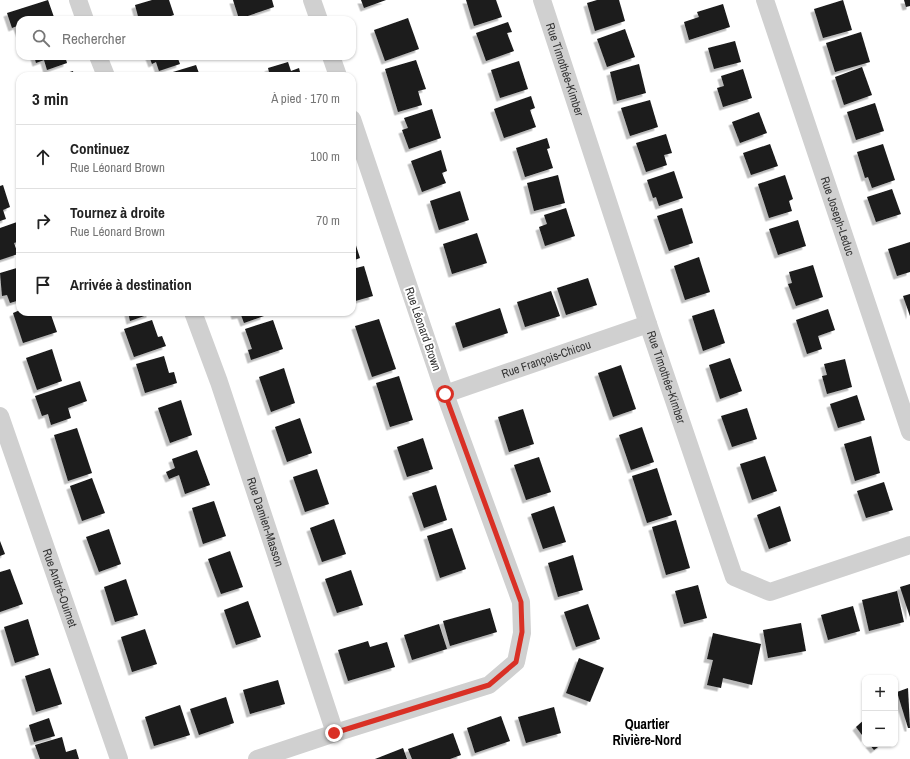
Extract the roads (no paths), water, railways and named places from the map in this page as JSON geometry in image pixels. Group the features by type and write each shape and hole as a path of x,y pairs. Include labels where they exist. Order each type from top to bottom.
{"street":[{"path":"78,0 84,16"},
{"path":"312,0 318,16"},
{"name":"Rue Timothée-Kimber","path":"542,0 648,324 734,577 770,592 910,545"},
{"name":"Rue Joseph-Leduc","path":"765,0 910,432"},
{"path":"100,60 104,72"},
{"path":"332,60 337,72"},
{"name":"Rue Léonard Brown","path":"257,759 334,733 489,685 516,662 522,632 521,602 445,394 356,131"},
{"name":"Rue Damien-Masson","path":"194,316 221,389 334,733"},
{"name":"Rue François-Chicou","path":"445,394 648,324"},
{"name":"Rue André-Ouimet","path":"0,416 119,759"}],"district":[{"name":"Quartier Rivière-Nord","path":"647,732"}]}
